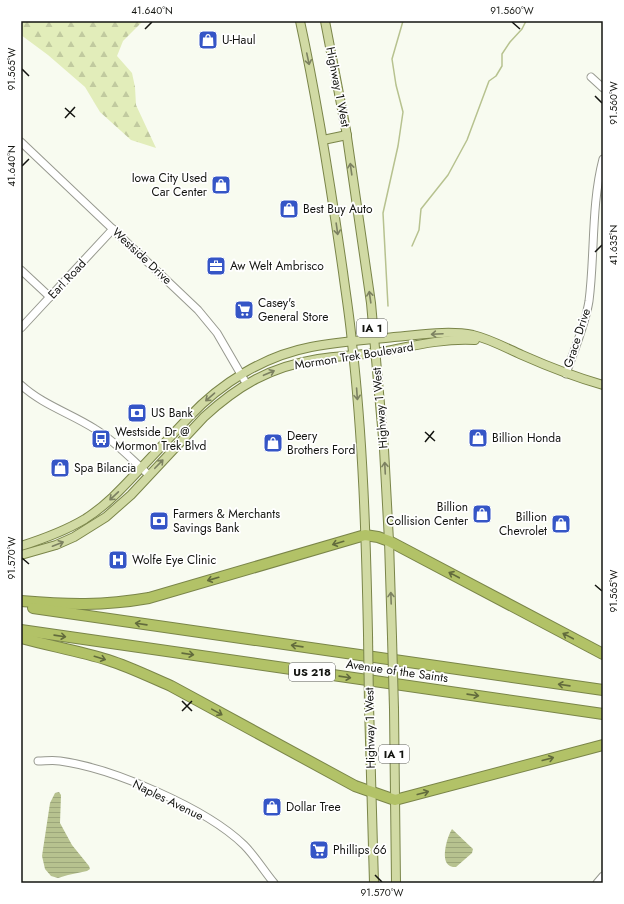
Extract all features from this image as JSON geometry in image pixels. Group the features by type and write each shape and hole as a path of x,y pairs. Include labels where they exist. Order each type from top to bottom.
{"highway":[{"path":"21,601 67,605 91,605 128,602 149,598 365,535 378,537 389,541 603,654"},
{"name":"Avenue of the Saints","path":"21,606 603,690"},
{"name":"Avenue of the Saints","path":"21,630 603,714"},
{"path":"21,638 94,656 124,666 171,686 355,786 395,800 603,745"}],"main road":[{"name":"Highway 1 West","path":"300,21 332,188 354,355 365,535 372,792"},
{"name":"Highway 1 West","path":"325,21 347,135 371,303 382,412 389,541 395,800"},
{"path":"323,140 347,135"},
{"name":"Mormon Trek Boulevard","path":"21,546 54,535 85,519 110,500 199,406 213,394 242,374 278,357 309,347 374,339 463,334 489,340 566,374 603,385"},
{"name":"Mormon Trek Boulevard","path":"21,555 56,545 90,528 121,505 208,413 246,383 269,372 299,363 375,353 447,340 489,340"},
{"name":"IA 1","path":"372,792 374,883"},
{"name":"IA 1","path":"395,800 396,883"}],"street":[{"path":"591,77 603,88"},
{"name":"Westside Drive","path":"21,142 201,313 217,334 246,383"},
{"name":"Grace Drive","path":"566,374 583,326 589,302 598,183 603,159"},
{"name":"Earl Road","path":"21,328 113,229"},
{"path":"21,270 50,297"},
{"path":"21,385 40,400 78,418 98,430 149,475"},
{"name":"Naples Avenue","path":"38,761 58,760 100,771 145,787 176,802 217,824 244,845 274,883"},
{"path":"597,883 603,876"}],"green space":[{"path":"21,21 143,21 123,41 117,56 132,73 135,87 136,105 156,148 131,140 100,112 85,87 48,55 21,35"}],"shaded area":[{"path":"59,792 61,795 60,823 72,845 90,869 58,878 51,876 45,869 42,856 50,803 55,793"},
{"path":"452,829 473,849 472,853 456,867 450,866 445,859 445,849"}],"waterway":[{"path":"388,306 383,213 398,146 403,112 396,85 392,59 403,21"},
{"path":"412,246 419,230 421,209 448,175 467,140 489,81 496,76 502,66 502,54 510,42 522,29 526,21"}],"place":[{"name":"U-Haul","path":"208,40"},
{"name":"Iowa City Used Car Center","path":"221,185"},
{"name":"Best Buy Auto","path":"289,209"},
{"name":"Aw Welt Ambrisco","path":"216,266"},
{"name":"Casey's General Store","path":"244,310"},
{"name":"US Bank","path":"137,413"},
{"name":"Billion Honda","path":"478,438"},
{"name":"Westside Dr @ Mormon Trek Blvd","path":"101,439"},
{"name":"Deery Brothers Ford","path":"273,443"},
{"name":"Spa Bilancia","path":"60,468"},
{"name":"Billion Collision Center","path":"482,514"},
{"name":"Farmers & Merchants Savings Bank","path":"159,521"},
{"name":"Billion Chevrolet","path":"561,524"},
{"name":"Wolfe Eye Clinic","path":"118,560"},
{"name":"Dollar Tree","path":"272,807"},
{"name":"Phillips 66","path":"319,850"}]}
